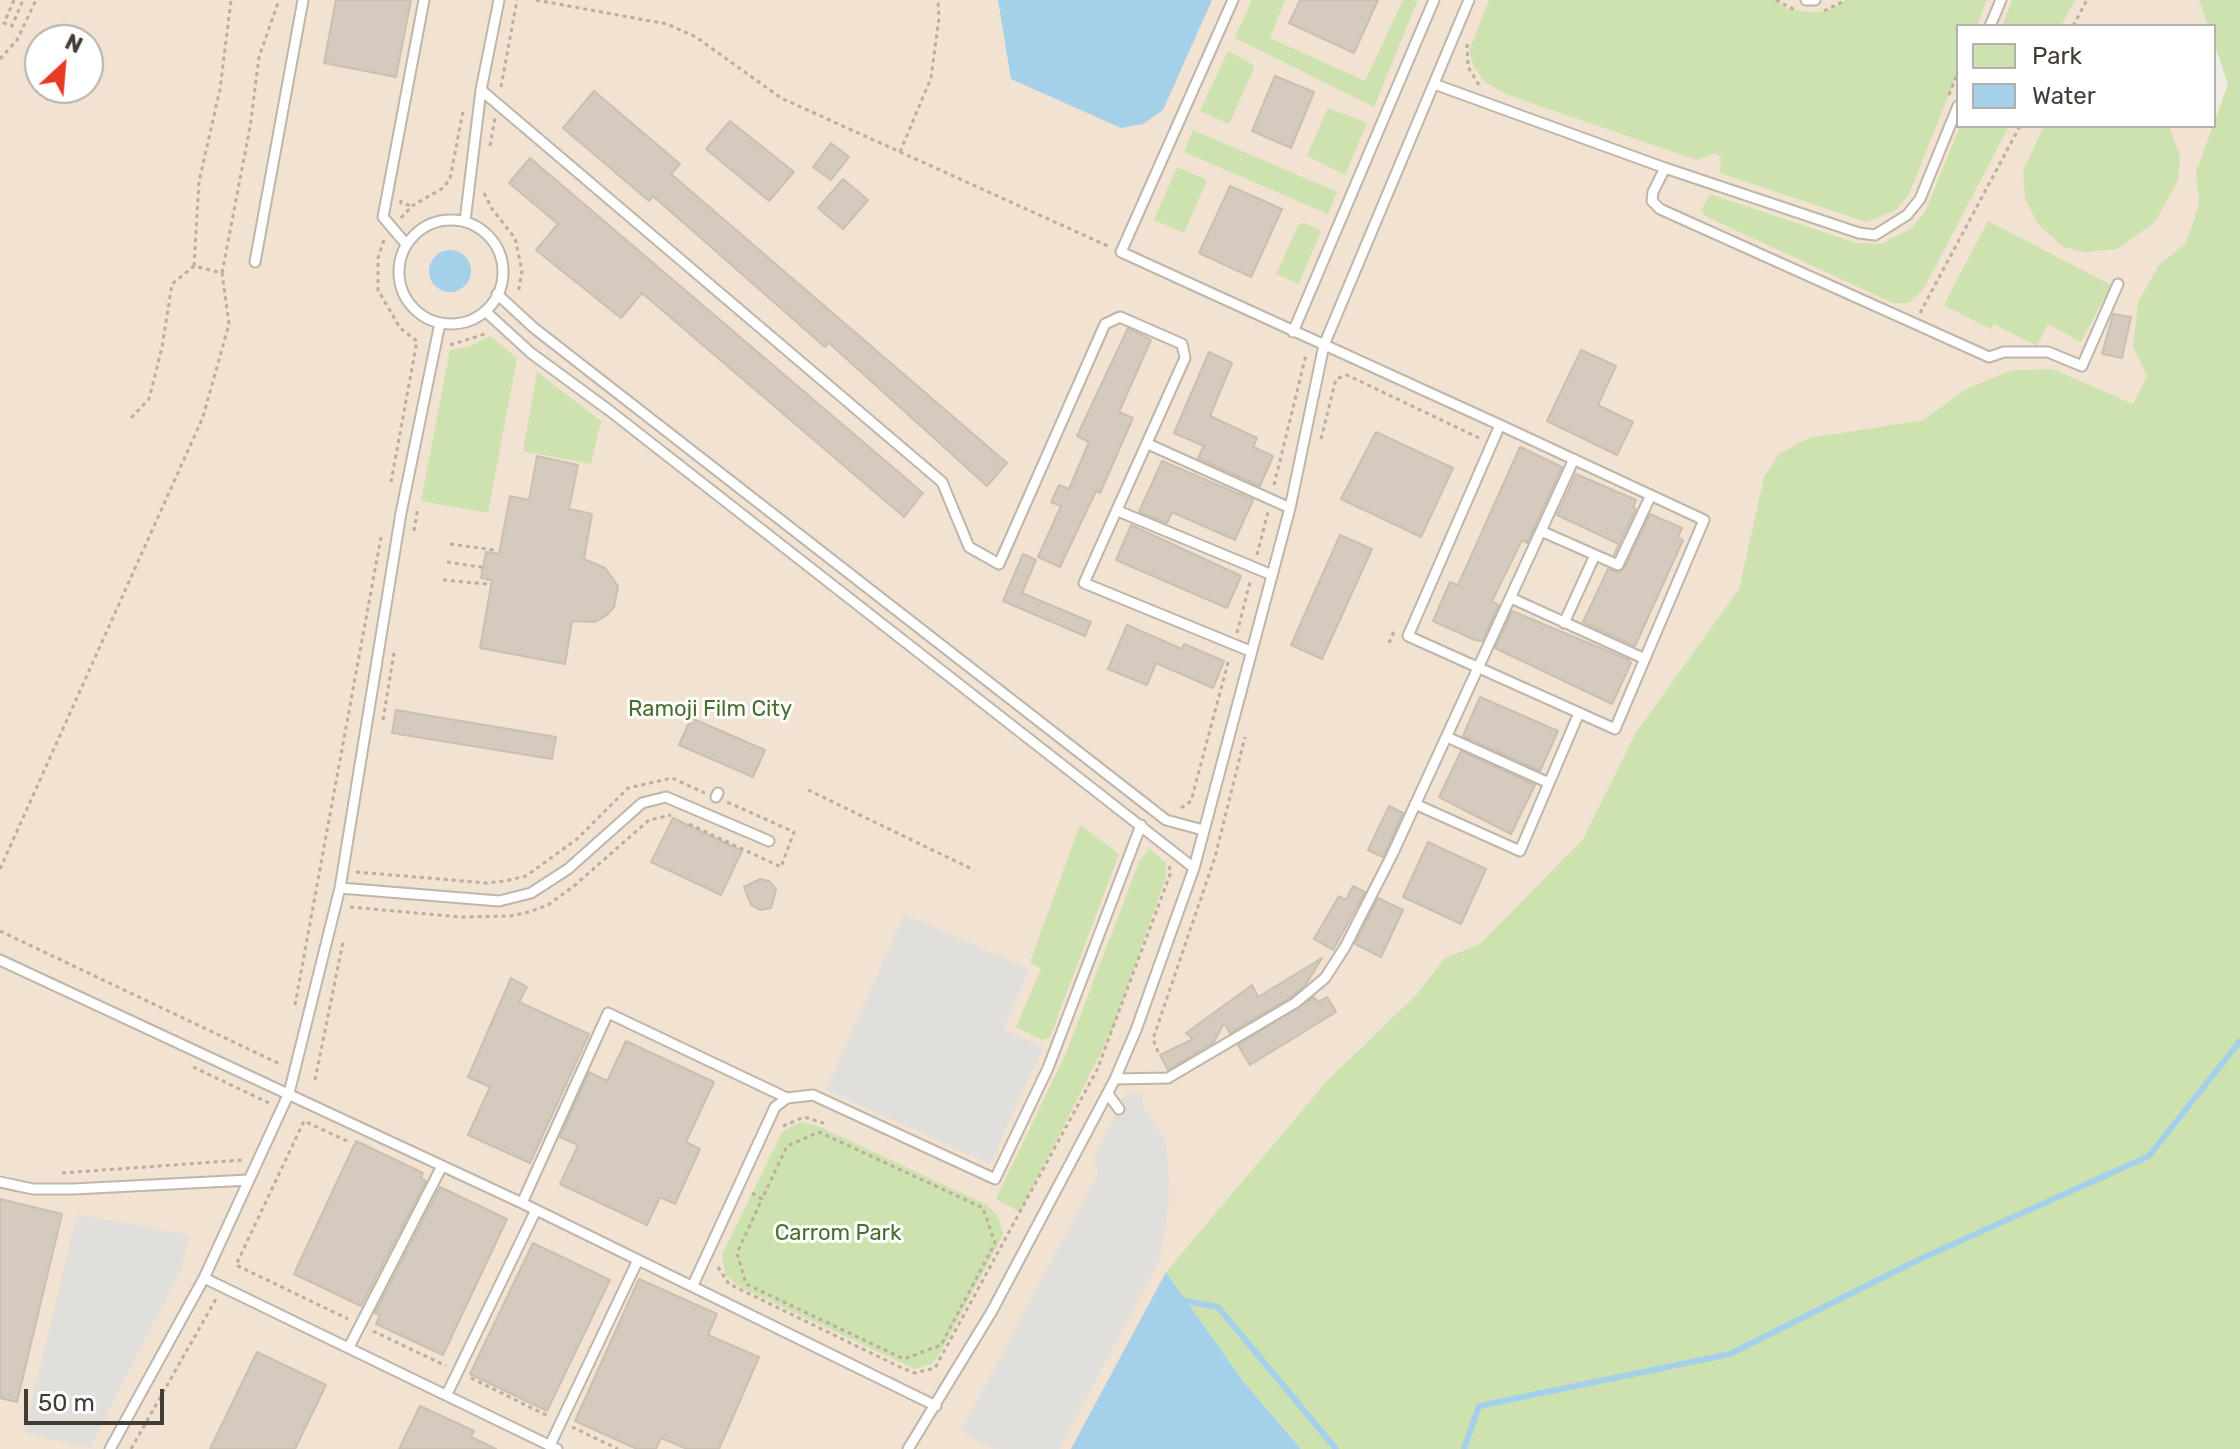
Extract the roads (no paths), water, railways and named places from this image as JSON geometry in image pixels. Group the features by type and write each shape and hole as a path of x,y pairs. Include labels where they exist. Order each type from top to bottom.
{"lane":[{"path":"255,262 303,0"},
{"path":"406,244 383,217 424,0"},
{"path":"465,221 481,90 499,0"},
{"path":"1233,0 1121,252 1293,332 1324,345 1500,425 1574,459 1704,520 1615,729 1408,636 1500,425"},
{"path":"1293,332 1434,0"},
{"path":"908,1449 992,1311 1108,1094 1174,929 1194,868 1290,508 1324,345 1469,0"},
{"path":"1806,0 1815,0"},
{"path":"1991,24 2001,0"},
{"path":"1434,84 1665,168 1859,233 1875,235 1897,223 1920,199 1956,111"},
{"path":"481,90 942,482 962,536 969,547 985,559 999,564 1105,324 1120,317 1182,344 1185,358 1084,583 1250,651"},
{"path":"1665,168 1652,201 1660,209 1989,357 2004,352 2048,352 2082,366 2118,284"},
{"path":"465,221 489,236 497,247 503,274 497,294 485,311 464,322 440,323 424,317 402,292 399,259 417,231 432,223 465,221"},
{"path":"497,294 534,328 1166,820 1203,830"},
{"path":"485,311 531,353 1194,868"},
{"path":"110,1449 204,1278 289,1093 340,888 401,513 440,323"},
{"path":"1148,444 1290,508"},
{"path":"1115,1079 1168,1078 1295,1003 1325,978 1345,947 1415,804 1574,459"},
{"path":"1541,531 1618,565 1651,495"},
{"path":"1118,511 1272,575"},
{"path":"1564,623 1595,555"},
{"path":"1511,598 1643,658"},
{"path":"1415,804 1520,851 1579,713"},
{"path":"1447,737 1549,783"},
{"path":"340,888 499,901 531,893 568,869 642,803 666,797 769,841"},
{"path":"693,1285 775,1107 787,1098 813,1095 995,1179 1048,1068 1141,825"},
{"path":"0,960 522,1203 936,1406"},
{"path":"522,1203 608,1013 787,1098"},
{"path":"1108,1094 1119,1109"},
{"path":"349,1347 442,1166"},
{"path":"0,1182 33,1189 73,1189 249,1180"},
{"path":"447,1394 536,1210"},
{"path":"204,1278 554,1447 638,1260"}],"water":[{"path":"998,0 1212,0 1163,110 1143,124 1121,128 1011,79"},
{"path":"450,250 465,256 471,271 465,286 450,292 435,286 429,271 435,256"},
{"path":"1166,1272 1243,1381 1301,1449 1071,1449"}],"waterway":[{"path":"1464,1449 1479,1406 1730,1354 1920,1259 2149,1156 2240,1041"},
{"path":"1183,1307 1186,1301 1218,1307 1336,1449"}],"park label":[{"name":"Ramoji Film City","path":"710,710"},
{"name":"Carrom Park","path":"838,1234"}]}
